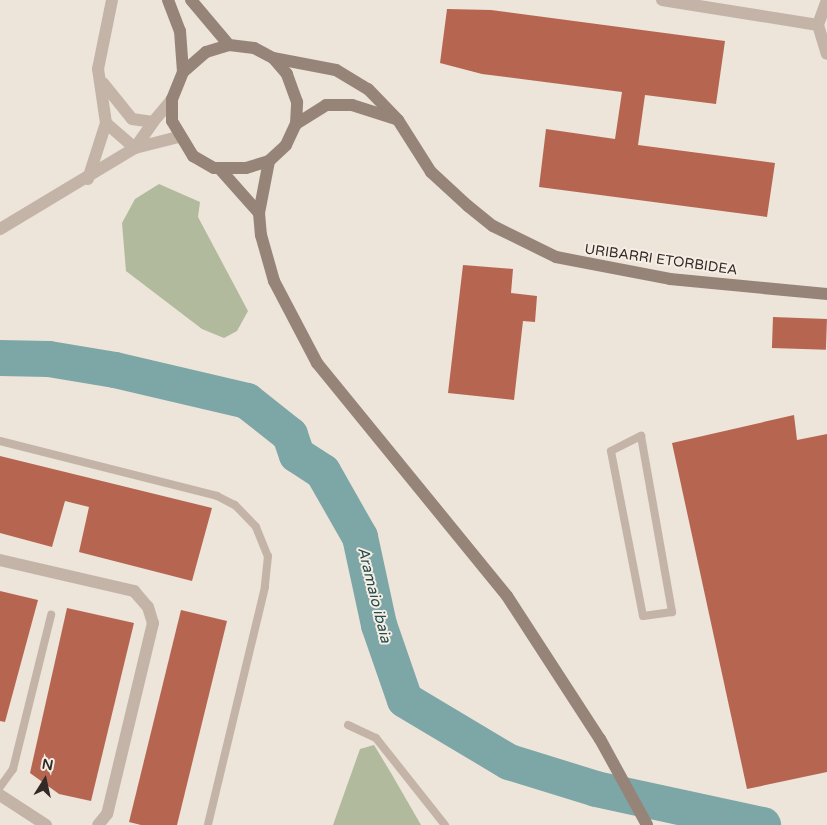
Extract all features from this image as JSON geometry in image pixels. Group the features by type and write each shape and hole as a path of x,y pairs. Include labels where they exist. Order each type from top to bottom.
{"main road":[{"path":"168,0 180,31 183,72 172,99 178,137 193,156 219,168 259,213"},
{"path":"191,0 229,46"},
{"path":"183,72 206,52 229,46 254,48 273,58 294,86 296,124 286,145 269,161 219,168"},
{"name":"URIBARRI ETORBIDEA","path":"273,58 336,70 368,89 398,120 431,172 468,206 493,226 556,258 670,279 827,294"},
{"path":"296,124 326,105 352,105 398,120"},
{"path":"269,161 259,213 274,281 316,363 507,596 600,739 647,825"}],"street":[{"path":"88,179 106,123 99,56 112,0"},
{"path":"662,0 818,25"},
{"path":"827,0 818,25 827,54"},
{"path":"102,81 132,119 153,122"},
{"path":"135,148 172,99"},
{"path":"106,123 135,148"},
{"path":"0,229 88,179 135,148 178,137"},
{"path":"0,560 134,591 148,607 153,623 107,814 98,825"},
{"path":"0,795 46,825"}],"lane":[{"path":"641,436 672,612 644,616 611,451 641,436"},
{"path":"0,441 218,496 235,505 256,527 268,556 265,587 208,825"},
{"path":"0,787 13,769 51,615"},
{"path":"348,725 376,738 445,825"}],"green space":[{"path":"159,184 200,202 198,217 248,311 237,331 224,338 202,329 126,271 122,223 135,199"},
{"path":"374,745 421,825 333,825 360,749"}],"building":[{"path":"447,9 491,10 725,41 716,104 645,95 638,145 775,163 767,217 539,187 546,129 615,139 622,92 482,74 440,63"},
{"path":"463,265 513,269 511,293 537,296 535,322 523,321 514,400 448,393"},
{"path":"773,317 827,319 826,350 772,348"},
{"path":"794,415 797,440 827,434 827,772 747,789 672,443"},
{"path":"0,456 212,508 192,581 79,552 89,507 65,501 52,547 0,533"},
{"path":"0,591 38,600 5,722 0,721"},
{"path":"67,608 134,623 91,801 59,794 30,773"},
{"path":"181,610 227,621 177,825 141,825 129,822"}],"waterway":[{"name":"Aramaio ibaia","path":"0,358 49,359 115,370 247,401 290,435 297,455 323,472 360,537 379,625 405,700 509,762 596,789 763,825"}]}
